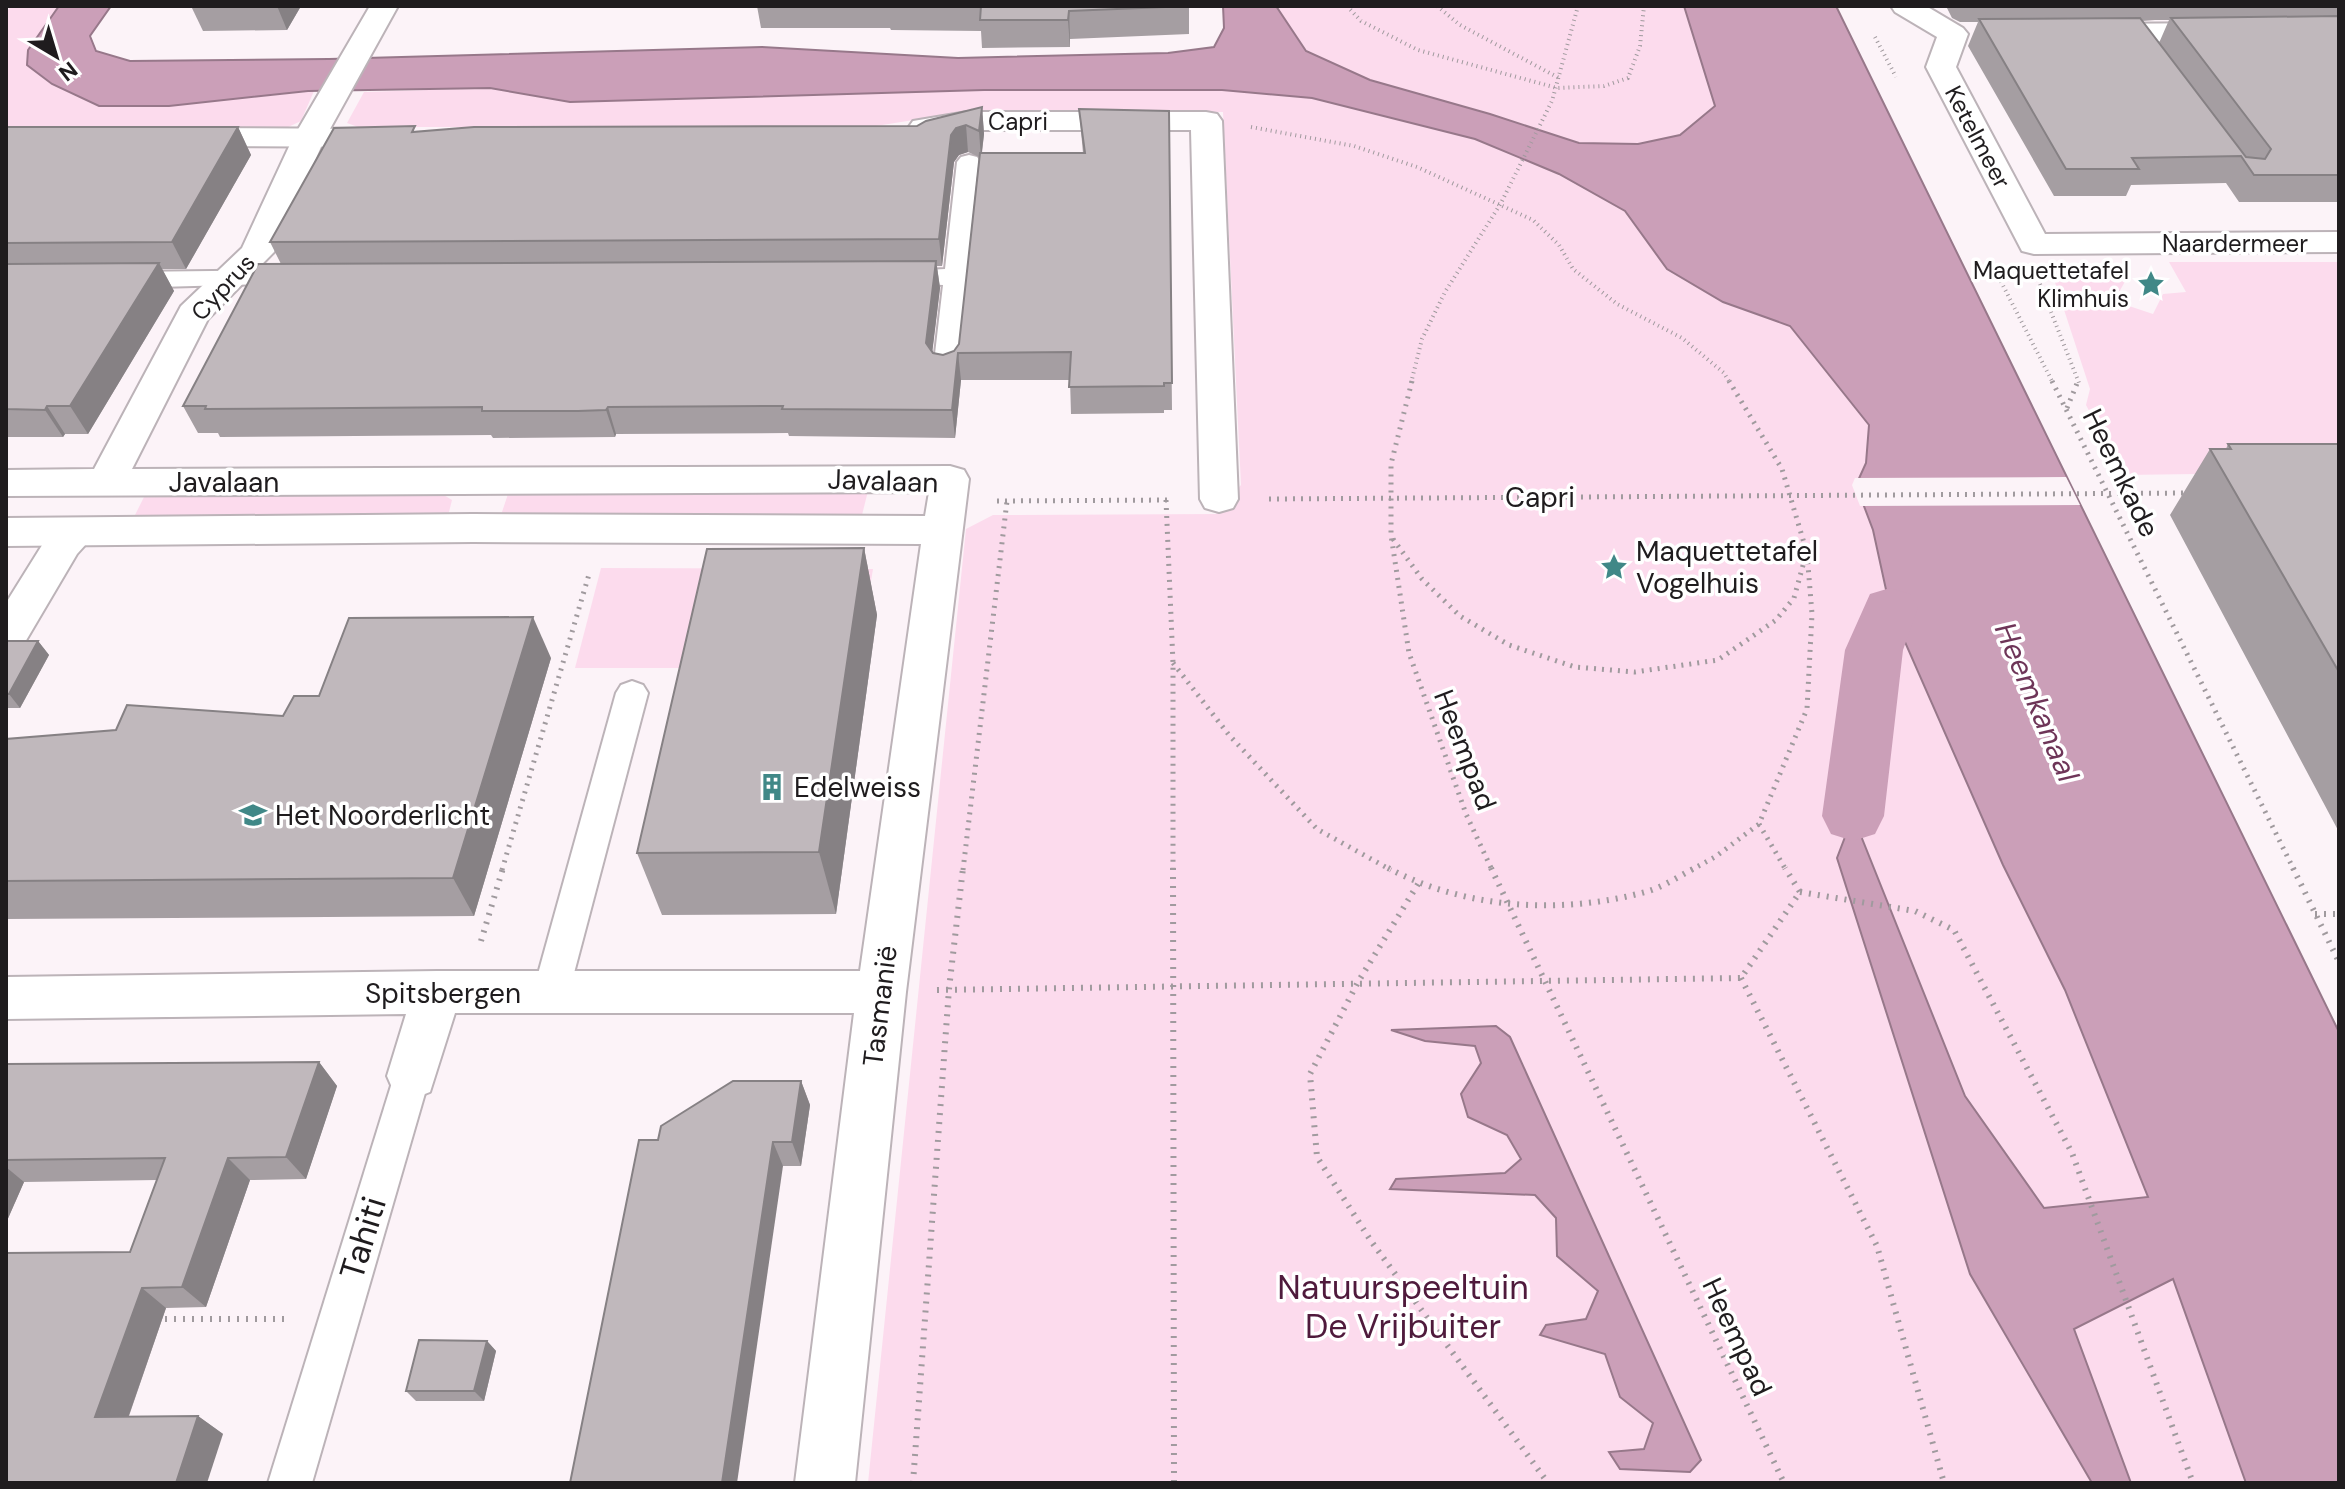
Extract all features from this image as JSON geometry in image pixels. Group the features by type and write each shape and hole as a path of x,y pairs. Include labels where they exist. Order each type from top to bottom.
{"street":[{"name":"Cyprus","path":"106,483 193,314 257,252 315,127 384,6"},
{"name":"Ketelmeer","path":"1905,6 1968,34 1941,67 2034,244"},
{"path":"2059,33 2339,31"},
{"name":"Capri","path":"888,135 967,121 1206,121"},
{"path":"1206,121 1219,499"},
{"path":"150,137 315,127 419,138"},
{"name":"Naardermeer","path":"2034,244 2339,242"},
{"name":"Javalaan","path":"6,483 950,479 944,530 473,528 6,532"},
{"path":"473,528 490,481"},
{"name":"Tasmanië","path":"825,1483 881,992 944,530"},
{"path":"6,638 63,544 77,532"},
{"name":"Spitsbergen","path":"6,998 451,992 881,992"},
{"name":"Tahiti","path":"412,1076 451,992"}],"lane":[{"path":"2134,33 2152,57"},
{"path":"946,371 969,162"},
{"path":"878,277 957,277"},
{"path":"96,280 325,278"},
{"path":"551,992 632,693"},
{"name":"Tahiti","path":"290,1483 412,1076"}],"path":[{"path":"1347,6 1361,21 1418,50 1557,88 1604,86 1628,78 1640,46 1644,6"},
{"path":"1437,6 1460,25 1559,78"},
{"name":"Heempad","path":"1578,6 1552,101 1501,203 1445,292 1422,339 1391,464 1391,535 1409,653 1466,814 1784,1483"},
{"path":"1874,34 1903,89"},
{"path":"1173,663 1229,735 1317,829 1418,884 1511,905 1553,907 1647,892 1715,857 1759,824 1807,709 1812,614 1807,553 1782,469 1724,373 1682,338 1617,304 1573,269 1559,245 1533,220 1501,203 1417,167 1354,146 1206,121"},
{"path":"2034,244 2030,256 2079,384 2067,409"},
{"name":"Heemkade","path":"1988,256 2110,494 2339,962"},
{"name":"Capri","path":"949,989 1007,501 2190,493"},
{"path":"1166,500 1173,663 1174,1483"},
{"path":"451,992 603,528"},
{"path":"1391,535 1422,579 1460,616 1509,645 1575,667 1635,672 1718,660 1776,620 1794,598 1807,553"},
{"path":"1759,824 1800,892 1915,911 1954,930 2072,1153 2193,1483"},
{"path":"1418,884 1358,982 1310,1074 1317,1157 1371,1241 1548,1483"},
{"path":"1741,978 1800,892"},
{"path":"2314,913 2339,914"},
{"path":"881,992 1741,978"},
{"path":"1741,978 1877,1246 1944,1483"},
{"path":"913,1483 949,989"},
{"path":"149,1319 339,1318"}],"green space":[{"path":"11,6 59,6 28,50 169,106 314,91 301,121 284,129 24,130 6,127 6,13"},
{"path":"1276,6 1684,6 1715,106 1680,135 1638,144 1579,143 1370,80 1306,51"},
{"name":"Natuurspeeltuin De Vrijbuiter","path":"490,88 570,102 984,90 1222,90 1312,98 1475,139 1559,174 1625,211 1667,269 1723,302 1790,326 1869,425 1866,463 1857,485 1873,530 1890,608 2003,865 2065,990 2148,1198 2044,1209 1965,1096 1854,817 1970,1274 2092,1483 868,1483 966,529 993,515 1216,514 1241,485 1223,112 963,112 870,127 358,127 347,123 364,92"},
{"path":"2169,262 2339,262 2339,472 2123,475 2086,405 2090,389 2049,264 2119,265 2127,278 2114,301 2153,314 2163,294 2186,292"},
{"path":"869,487 862,515 840,517 507,518 502,512 508,494 520,489"},
{"path":"147,491 437,491 452,500 449,512 436,518 132,521"},
{"path":"601,568 873,569 868,599 694,668 575,668"},
{"path":"2173,1278 2246,1483 2131,1483 2073,1329"}],"water":[{"name":"Heemkanaal","path":"59,6 111,6 90,36 96,51 130,61 329,59 762,47 958,58 1168,53 1214,47 1224,28 1223,6 1276,6 1306,51 1370,80 1579,143 1638,144 1680,135 1715,106 1684,6 1836,6 2339,1032 2339,1483 2246,1483 2173,1279 2074,1329 2131,1483 2092,1483 1970,1274 1837,858 1853,816 1965,1096 2044,1208 2148,1197 2065,990 2003,865 1890,608 1873,530 1856,485 1866,463 1869,425 1790,326 1723,302 1667,269 1625,211 1559,174 1475,139 1312,98 1222,90 984,90 570,102 490,88 308,91 169,106 99,106 52,84 27,65 28,50"},
{"path":"1496,1026 1510,1037 1701,1460 1690,1472 1620,1469 1609,1452 1644,1449 1653,1423 1620,1397 1605,1354 1540,1335 1546,1325 1586,1319 1598,1291 1557,1256 1556,1218 1535,1195 1390,1189 1396,1179 1505,1173 1521,1159 1507,1135 1468,1117 1461,1094 1481,1063 1475,1046 1425,1041 1391,1030"}],"pier":[{"path":"2066,477 2080,505 1860,506 1852,485 1855,478"}],"building":[{"path":"981,6 1189,6 1069,11 1068,20 980,20"},
{"path":"2339,16 2339,175 2254,175 2241,156 2132,158 2139,169 2066,169 1979,19 2140,18 2246,157 2265,159 2271,149 2171,18"},
{"path":"982,107 979,131 966,125 956,128 951,135 939,239 270,242 334,128 415,126 412,132 474,127 917,126"},
{"path":"1079,109 1169,111 1172,383 1164,383 1164,386 1069,387 1071,352 958,353 952,410 782,409 783,406 482,411 482,407 205,409 206,406 183,406 258,264 936,261 926,343 933,353 943,355 954,351 959,344 980,153 1085,153"},
{"path":"6,127 238,127 172,242 6,243"},
{"path":"159,263 70,406 47,406 45,410 6,409 6,264"},
{"path":"2228,444 2339,444 2339,672 2210,449 2231,449"},
{"name":"Edelweiss","path":"864,548 819,852 637,853 707,549"},
{"path":"533,617 453,878 6,881 6,739 116,730 127,705 283,716 294,696 319,696 349,618"},
{"path":"6,641 38,641 9,694 6,694"},
{"path":"319,1062 286,1157 228,1158 182,1287 142,1288 95,1417 198,1416 176,1483 6,1483 6,1253 130,1252 165,1158 6,1160 6,1064"},
{"path":"733,1081 801,1081 792,1142 773,1142 722,1483 570,1483 639,1140 658,1140 661,1126"},
{"path":"419,1340 487,1341 474,1391 406,1391"}],"waterway":[{"path":"1853,816 1874,650 1890,608"}],"place":[{"name":"Maquettetafel Klimhuis","path":"2151,284"},
{"name":"Maquettetafel Vogelhuis","path":"1614,567"},
{"name":"Edelweiss","path":"772,787"},
{"name":"Het Noorderlicht","path":"253,815"}]}
